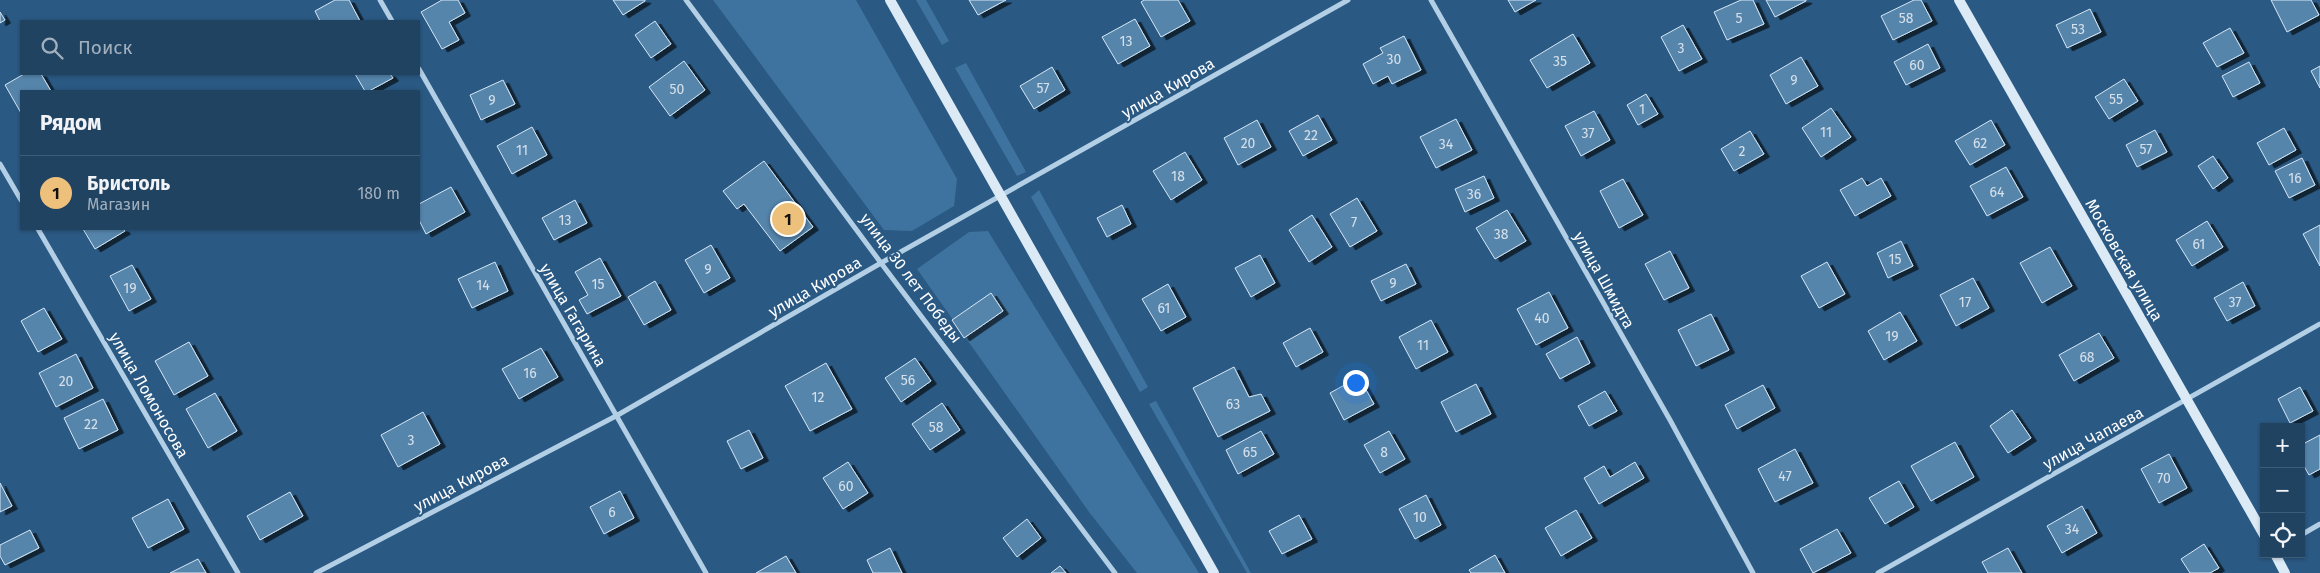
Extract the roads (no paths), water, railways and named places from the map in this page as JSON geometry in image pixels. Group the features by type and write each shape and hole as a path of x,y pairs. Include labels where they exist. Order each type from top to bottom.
{"street":[{"path":"380,0 391,20"},
{"name":"улица 30 лет Победы","path":"686,0 881,263 1115,573"},
{"path":"890,0 1214,573"},
{"name":"улица Кирова","path":"316,573 616,416 881,263 1348,0"},
{"name":"улица Шмидта","path":"1432,0 1665,412 1753,573"},
{"name":"Московская улица","path":"1959,0 2260,528"},
{"name":"улица Гагарина","path":"420,71 706,573"},
{"path":"0,164 20,198"},
{"name":"улица Ломоносова","path":"39,230 238,573"},
{"name":"улица Чапаева","path":"1878,573 2320,324"},
{"path":"2305,533 2320,524"},
{"path":"2277,558 2284,573"}],"place":[{"name":"Бристоль","path":"788,219"}]}
